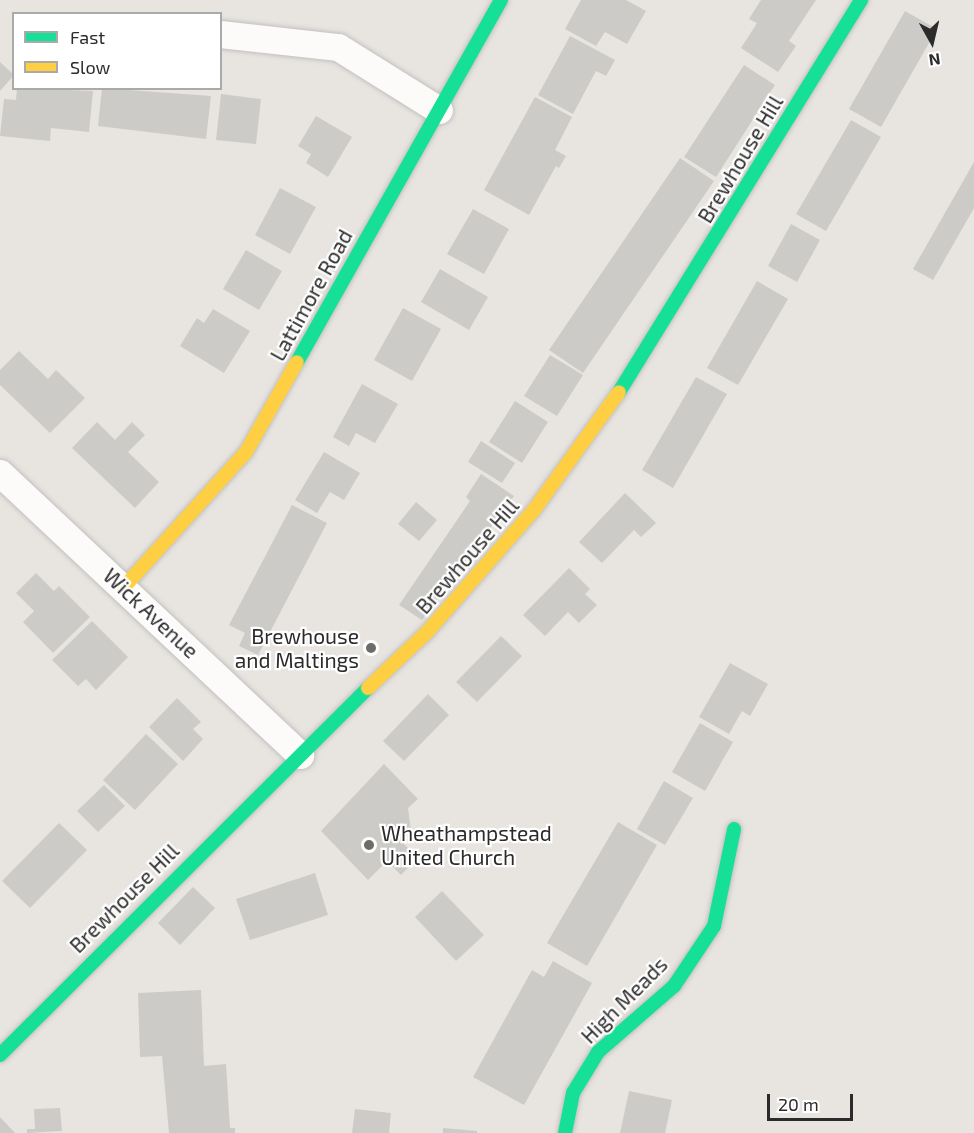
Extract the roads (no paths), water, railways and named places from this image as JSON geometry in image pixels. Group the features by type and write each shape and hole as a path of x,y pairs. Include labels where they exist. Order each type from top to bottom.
{"street":[{"name":"Lattimore Road","path":"124,587 246,452 501,0"},
{"name":"Brewhouse Hill","path":"0,1055 467,590 570,463 716,238 861,0"},
{"path":"222,34 338,47 439,110"},
{"name":"Wick Avenue","path":"0,473 300,754"},
{"name":"High Meads","path":"565,1133 573,1093 598,1052 674,986 714,926 734,830"}],"place":[{"name":"Brewhouse and Maltings","path":"371,648"},
{"name":"Wheathampstead United Church","path":"369,845"}]}
